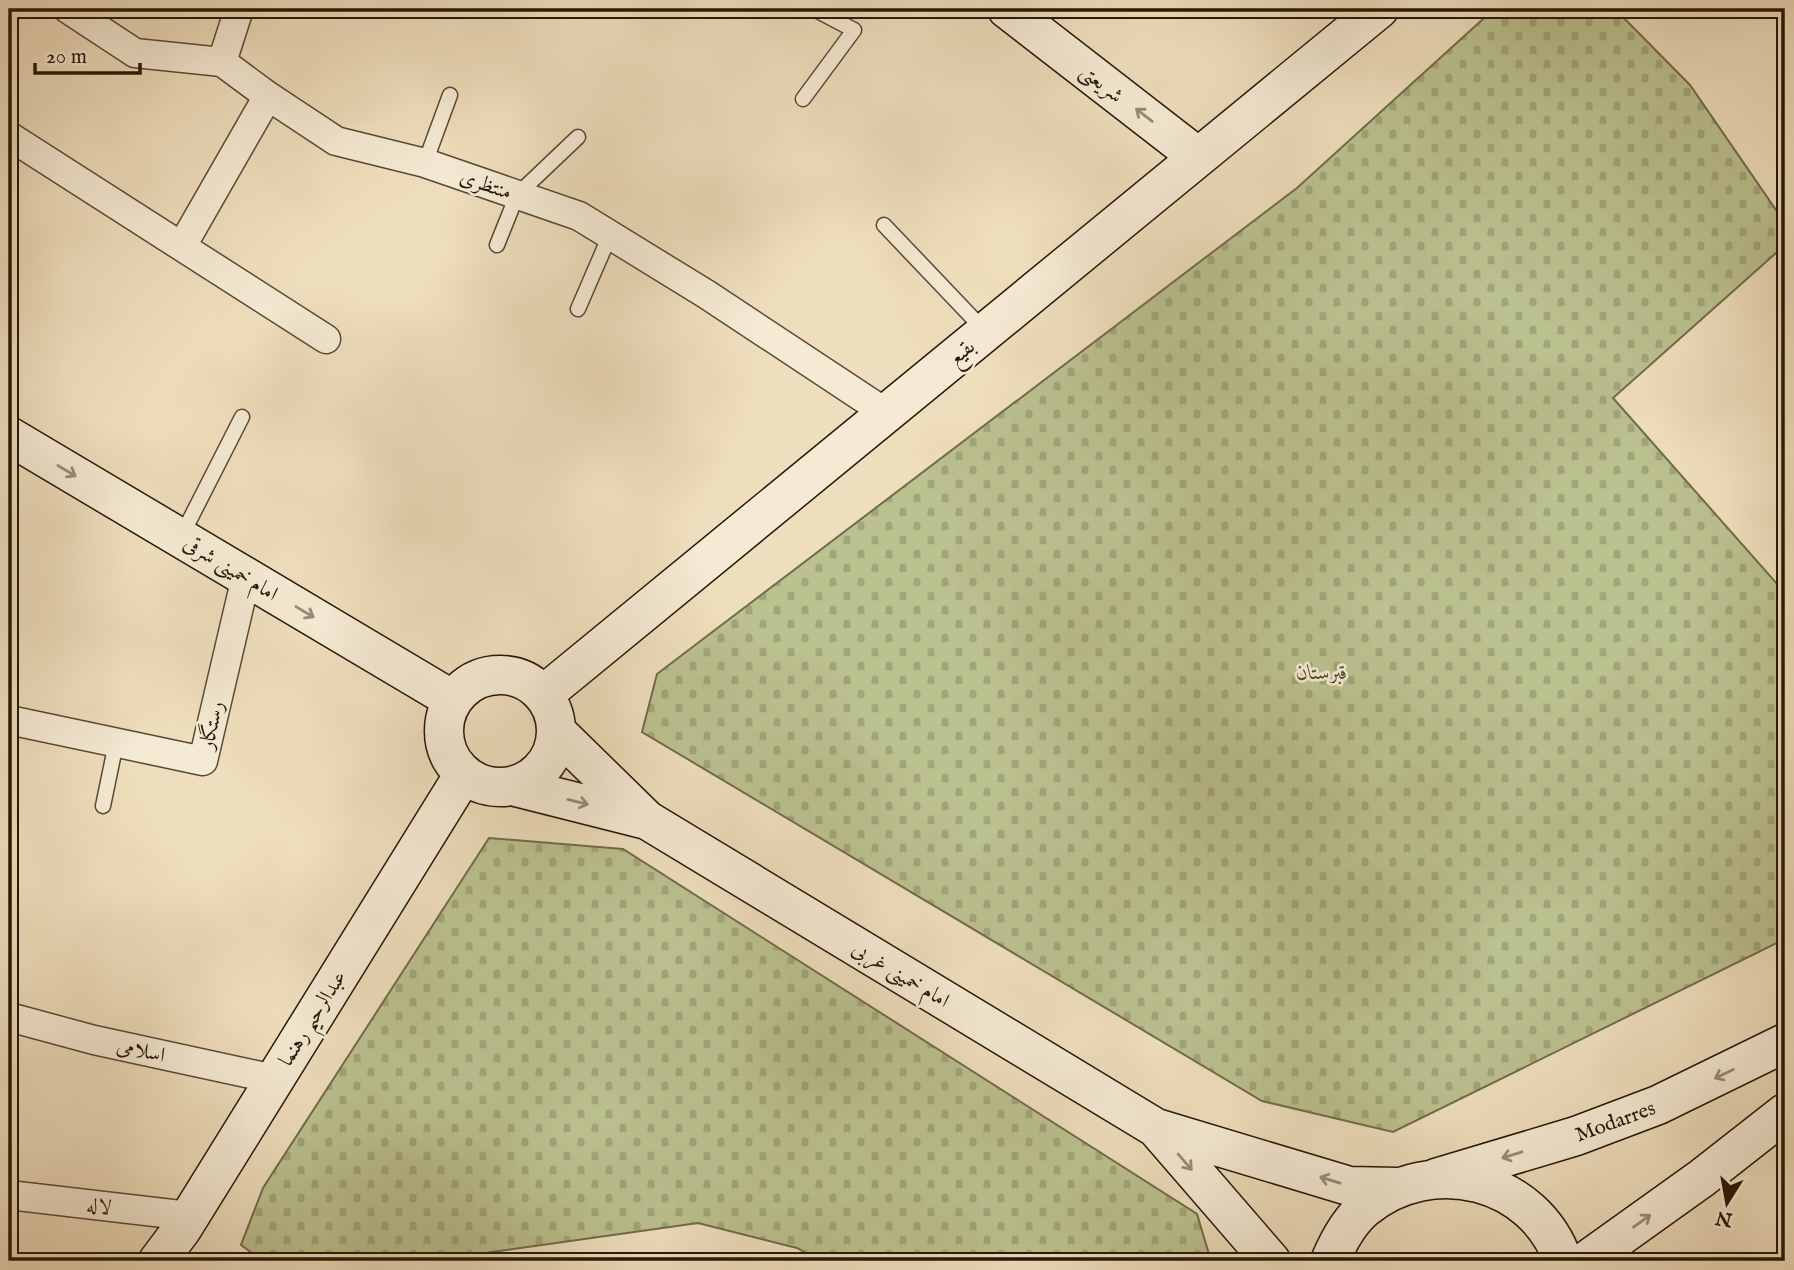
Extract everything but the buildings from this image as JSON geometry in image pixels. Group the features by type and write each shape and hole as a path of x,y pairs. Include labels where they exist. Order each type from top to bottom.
{"main road":[{"name":"شریعتی","path":"1007,9 1198,157"},
{"name":"بقیع","path":"543,695 1379,9"},
{"name":"امام خمینی شرقی","path":"9,436 453,700"},
{"path":"495,675 513,676 530,683 543,695 553,712 556,731 553,750 544,766 529,779 512,786 492,787 474,781 464,774 449,755 444,738 444,720 453,700 462,689 477,680 495,675"},
{"name":"امام خمینی غربی","path":"556,731 647,820 1156,1128 1349,1186 1398,1187"},
{"name":"عبدالرحیم رهنما","path":"158,1261 189,1216 464,774"},
{"name":"امام خمینی غربی","path":"512,786 647,820"},
{"name":"Modarres","path":"1436,1178 1576,1136 1658,1105 1785,1043"},
{"path":"1586,1261 1702,1178 1785,1113"},
{"name":"امام خمینی غربی","path":"1156,1128 1271,1261"},
{"path":"1330,1261 1340,1239 1364,1209 1398,1187 1436,1178 1476,1181 1512,1196 1542,1222 1558,1247 1563,1261"}],"street":[{"path":"78,11 135,53 222,62 239,9"},
{"name":"منتظری","path":"222,62 336,141 425,163 579,216 706,294 886,413"},
{"path":"182,246 268,96"},
{"path":"9,136 326,339"},
{"name":"رستگار","path":"9,720 203,761 246,577"},
{"name":"اسلامی","path":"9,1017 94,1040 274,1079"},
{"name":"لاله","path":"9,1195 189,1216"}],"lane":[{"path":"803,99 854,30 814,9"},
{"path":"425,163 450,95"},
{"path":"497,245 517,195 578,137"},
{"path":"884,225 985,331"},
{"path":"578,309 610,235"},
{"path":"180,538 242,417"},
{"path":"103,806 116,743"}],"green space":[{"name":"قبرستان","path":"1494,9 1615,9 1690,85 1785,223 1785,245 1613,398 1785,593 1785,939 1393,1132 1262,1101 642,732 657,674 1297,188"},
{"path":"489,838 623,849 1197,1214 1211,1261 820,1261 797,1248 698,1223 429,1261 263,1261 241,1245 263,1188"}]}
